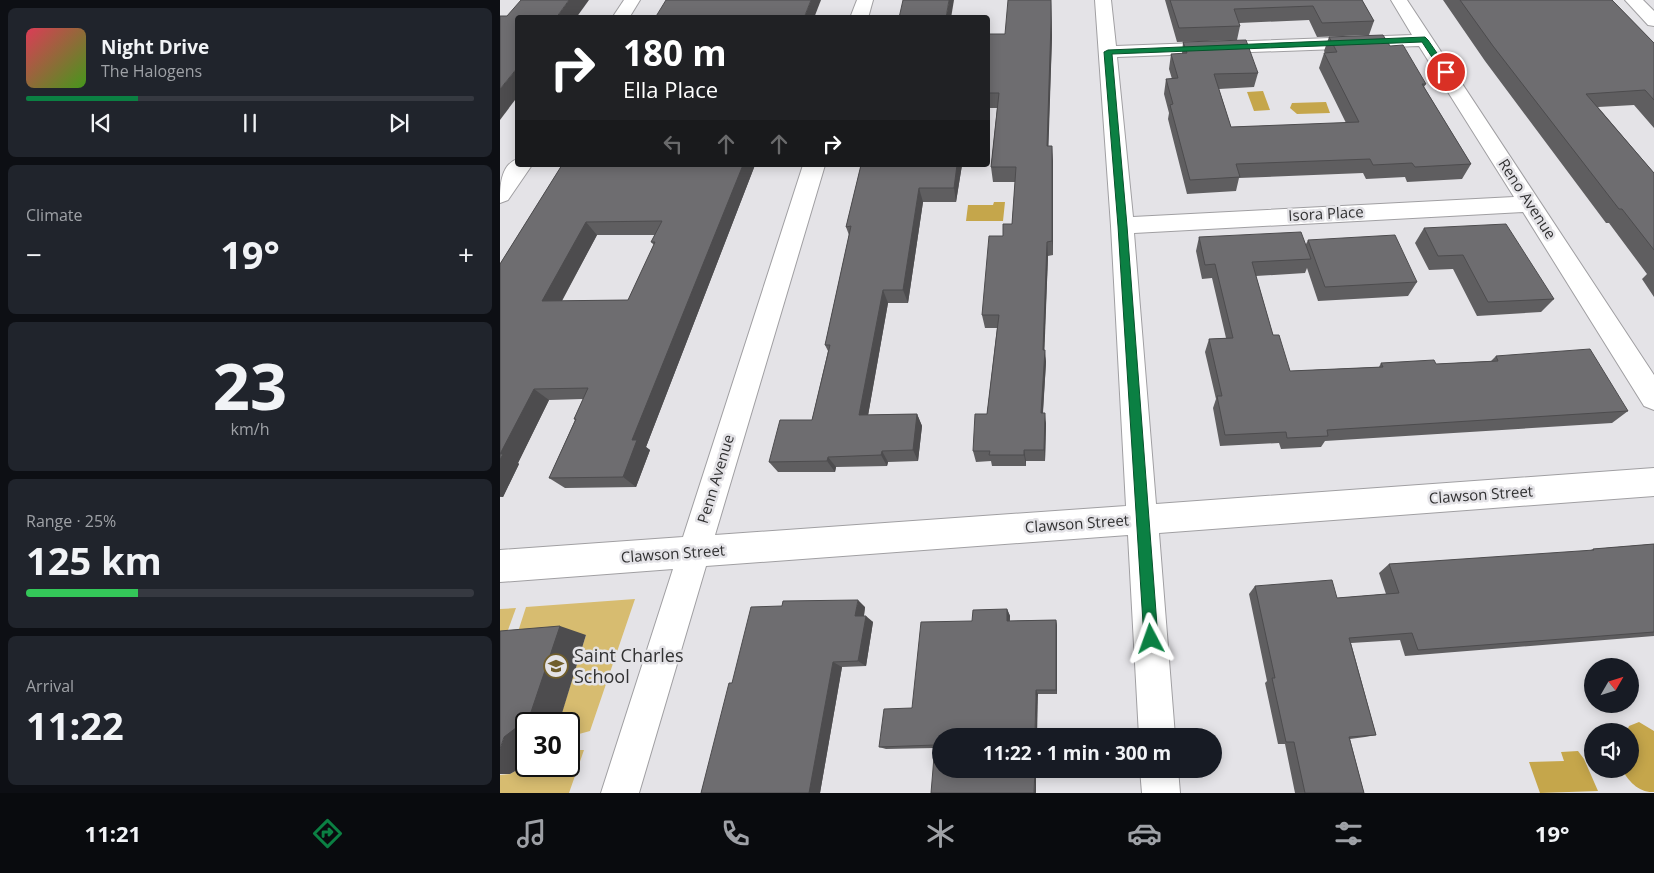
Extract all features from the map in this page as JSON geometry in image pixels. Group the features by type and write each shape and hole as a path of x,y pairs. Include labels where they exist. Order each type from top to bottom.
{"street":[{"path":"622,15 632,0"},
{"path":"861,15 865,0"},
{"path":"1103,0 1122,226 1156,728"},
{"name":"Reno Avenue","path":"1399,0 1654,398"},
{"path":"1633,0 1654,21"},
{"path":"1108,52 1425,40"},
{"path":"500,195 519,167"},
{"name":"Penn Avenue","path":"620,793 813,167"},
{"name":"Isora Place","path":"1122,226 1529,204"},
{"name":"Clawson Street","path":"500,566 1654,482"},
{"path":"1160,778 1161,793"}],"shaded area":[{"path":"1263,91 1270,110 1254,111 1247,92"},
{"path":"1326,102 1330,113 1297,114 1290,108 1292,103"},
{"path":"994,202 1005,202 1003,221 966,221 968,205 993,205"},
{"path":"635,599 590,731 580,734 580,712 562,712 586,635 515,641 526,607"},
{"path":"516,608 504,641 500,642 500,609"},
{"path":"1639,722 1654,731 1654,792 1644,791 1627,778 1639,778 1639,723 1636,723"},
{"path":"580,750 584,750 580,761"},
{"path":"1578,751 1584,759 1584,778 1592,778 1598,791 1540,793 1529,762 1564,761 1561,752"},
{"path":"515,771 515,777 575,777 569,793 500,793 500,775"}],"building":[{"path":"521,0 569,0 558,15 515,15 515,71 500,89 500,16 507,16"},
{"path":"666,0 811,0 805,15 657,15"},
{"path":"903,0 949,0 946,15 900,15"},
{"path":"1008,0 1051,0 1047,146 1052,146 1052,241 1047,242 1043,350 1045,350 1041,413 1045,413 1044,450 1024,450 1024,455 989,455 990,451 973,451 975,414 987,414 999,315 982,315 989,236 1003,236 1003,224 1012,224 1016,167 991,167 999,93 990,93 990,34 1005,34"},
{"path":"1170,0 1362,0 1374,21 1322,23 1313,6 1234,9 1240,26 1179,28"},
{"path":"1460,0 1612,0 1654,43 1654,100 1645,90 1586,94 1654,173 1654,250 1622,209 1619,209 1493,46"},
{"path":"1383,35 1390,46 1403,45 1426,84 1422,84 1471,164 1415,167 1412,163 1373,165 1370,159 1236,164 1240,177 1190,180 1170,105 1173,104 1166,79 1178,78 1171,54 1187,53 1183,42 1246,40 1258,73 1214,74 1231,127 1359,122 1324,53 1337,52 1329,37"},
{"path":"561,167 742,167 632,440 637,440 623,477 549,478 588,388 534,389 500,454 500,264","holes":["662,221 651,242 655,242 628,300 542,301 586,222"]},
{"path":"861,167 957,167 954,188 919,188 903,290 883,290 859,415 917,414 913,450 882,451 881,455 828,457 827,461 769,462 780,420 812,420 830,345 825,345 851,226 846,227"},
{"path":"1506,224 1554,299 1488,302 1463,255 1438,256 1424,228"},
{"path":"1301,232 1311,259 1252,262 1273,335 1279,335 1290,371 1383,367 1381,363 1434,360 1436,364 1498,361 1496,356 1590,349 1628,411 1327,430 1328,436 1287,438 1286,432 1225,435 1217,396 1222,396 1209,339 1233,338 1215,264 1205,265 1199,237"},
{"path":"1395,235 1417,282 1325,287 1308,240"},
{"path":"1654,544 1654,632 1418,650 1412,633 1349,638 1376,735 1349,737 1364,793 1305,793 1294,742 1286,742 1272,678 1275,678 1255,586 1332,580 1337,598 1399,593 1389,564"},
{"path":"858,600 855,616 866,616 858,661 833,662 809,793 701,793 729,683 732,683 751,607 782,606 783,601"},
{"path":"1007,609 1007,621 1056,620 1056,690 1036,690 1035,728 932,728 932,745 879,747 884,709 912,708 921,622 972,621 973,610"},
{"path":"560,626 531,712 515,712 515,729 504,737 500,749 500,631"},
{"path":"932,778 1035,778 1034,793 931,793"}],"place":[{"name":"Saint Charles School","path":"556,666"}],"route":[{"path":"1151,639 1108,52 1425,40 1446,72"}]}
